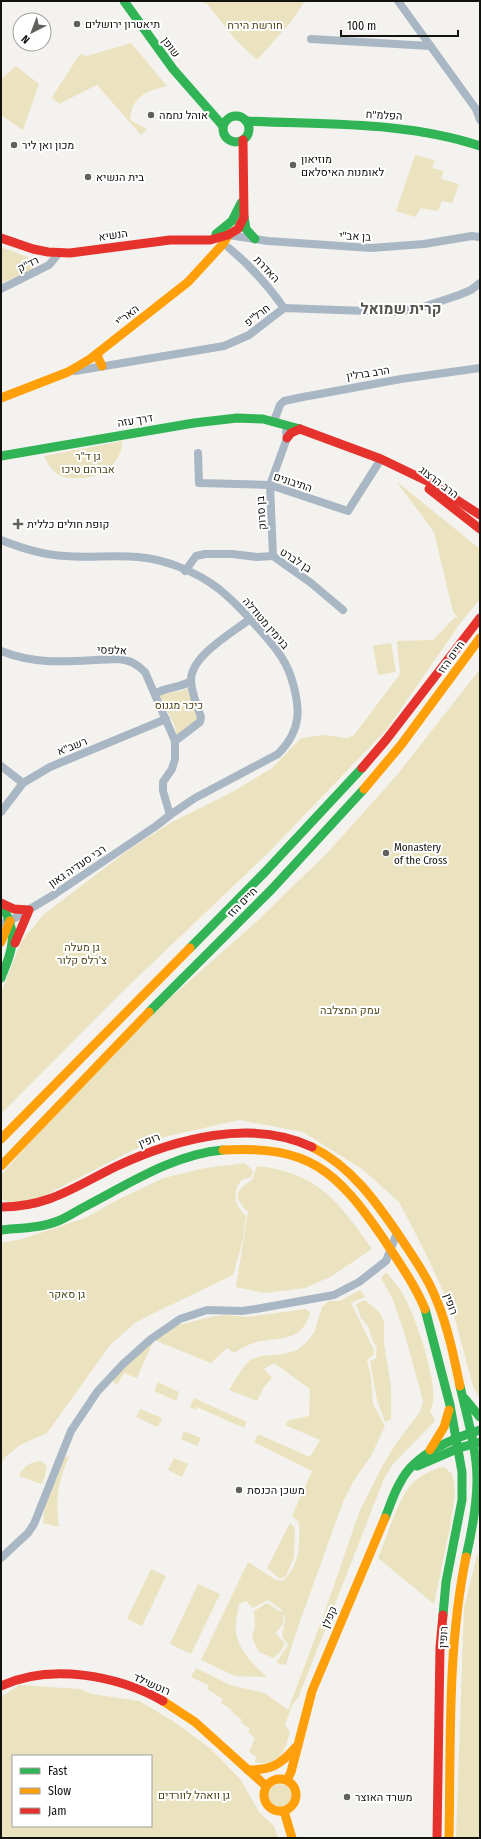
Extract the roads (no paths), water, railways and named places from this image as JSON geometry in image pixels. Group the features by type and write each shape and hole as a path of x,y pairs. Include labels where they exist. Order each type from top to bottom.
{"street":[{"name":"שופן","path":"124,1 173,69 195,96 223,126"},
{"path":"398,1 476,109 480,120"},
{"path":"311,39 430,46"},
{"name":"שופן","path":"204,104 231,117"},
{"path":"243,171 228,139 223,132 223,126 226,120 231,117 239,116 246,121 248,131 242,140 243,171 243,197 241,216 246,229 255,239"},
{"name":"הפלמ\"ח","path":"246,121 405,128 432,133 480,146"},
{"name":"הפלמ\"ח","path":"248,131 262,126 284,122"},
{"path":"228,139 236,142 242,140"},
{"path":"216,234 241,216"},
{"name":"האר\"י","path":"1,398 68,372 98,353 188,282 209,260 241,216"},
{"name":"הנשיא","path":"1,238 33,249 60,253 81,252 185,237 216,234 228,235"},
{"name":"הנשיא","path":"170,240 216,239 228,235"},
{"name":"בן אב\"י","path":"228,235 255,239 371,248 424,244 472,236 480,237"},
{"path":"195,240 209,251 209,260"},
{"name":"האדרת","path":"229,248 249,264 266,282 284,308"},
{"name":"רד\"ק","path":"1,289 50,265 60,253"},
{"name":"חרל\"פ","path":"68,372 224,346 249,335 284,308 394,312 420,308 459,295 471,290 480,283"},
{"path":"98,353 98,358 102,366"},
{"name":"הרב ברלין","path":"274,422 280,405 284,401 349,387 480,368"},
{"name":"דרך עזה","path":"1,456 194,423 237,418 264,419 274,422"},
{"name":"הרב הרצוג","path":"274,422 300,429 381,459 429,482 480,515"},
{"path":"283,424 287,438 292,433 300,429"},
{"name":"בן סרוק","path":"273,556 270,485 287,438"},
{"name":"התיבונים","path":"198,452 199,483 270,485 348,511 381,459"},
{"name":"הרב הרצוג","path":"381,459 421,483 480,529"},
{"name":"בנימין מטודלה","path":"1,541 51,555 139,557 158,561 185,571 217,587 250,619 279,654 290,673 296,692 298,706 297,722 288,744 271,759 194,798 156,826"},
{"name":"בן לברט","path":"185,571 196,556 205,554 232,554 257,557 273,556 311,583 343,610"},
{"name":"חיים הזז","path":"1,1139 265,872 347,785 386,740 480,618"},
{"path":"170,815 163,791 163,782 172,769 175,759 175,741 200,722 201,717 191,681 193,669 207,652 250,619"},
{"name":"חיים הזז","path":"1,1166 144,1017 272,889 355,800 397,751 480,638"},
{"name":"אלפסי","path":"1,651 18,657 59,663 127,660 139,666 145,672 175,741"},
{"path":"155,694 162,689 184,685 191,681"},
{"name":"רשב\"א","path":"1,812 24,783 50,767 166,719"},
{"path":"1,766 24,783"},
{"name":"רבי סעדיה גאון","path":"5,922 29,910 156,826"},
{"path":"1,903 14,909 29,910 1,978"},
{"path":"1,903 5,922 1,942"},
{"path":"5,922 14,932 13,947"},
{"name":"רופין","path":"4,1206 27,1207 48,1200 128,1161 171,1144 212,1137 258,1134 287,1139 313,1146 335,1159 357,1179 397,1233 426,1275 439,1303 462,1393 470,1433 476,1443 477,1493 458,1608 452,1705 449,1838"},
{"name":"רופין","path":"1,1230 24,1228 58,1221 139,1178 176,1162 214,1151 258,1148 296,1156 307,1160 326,1171 356,1200 413,1283 425,1308 450,1405 457,1437 462,1472 462,1500 446,1582 440,1647 437,1838"},
{"path":"1,1235 24,1228"},
{"path":"1,1558 34,1524 71,1431 89,1403 123,1364 151,1338 180,1320 207,1310 242,1311 334,1295 359,1282 386,1261 397,1233"},
{"path":"462,1393 468,1404 480,1417"},
{"path":"428,1452 444,1427 450,1405"},
{"name":"קפלן","path":"287,1780 291,1772 306,1710 317,1678 396,1489 409,1469 428,1452 457,1437 480,1430"},
{"path":"409,1469 458,1448 476,1443"},
{"path":"436,1458 442,1457 451,1460 456,1463 462,1472"},
{"path":"477,1493 480,1483"},
{"name":"רוטשילד","path":"1,1686 14,1680 60,1674 97,1677 128,1686 159,1698 184,1714 266,1786"},
{"path":"246,1767 265,1770 275,1768 281,1764 297,1746"},
{"path":"273,1780 287,1780 293,1786 296,1798 292,1806 284,1811 274,1810 266,1805 263,1796 266,1786 273,1780"},
{"path":"284,1811 292,1838"}],"place":[{"name":"תיאטרון ירושלים","path":"77,24"},
{"name":"אוהל נחמה","path":"151,115"},
{"name":"מכון ואן ליר","path":"14,145"},
{"name":"מוזיאון לאומנות האיסלאם","path":"293,165"},
{"name":"בית הנשיא","path":"88,177"},
{"name":"קופת חולים כללית","path":"18,524"},
{"name":"Monastery of the Cross","path":"386,853"},
{"name":"משכן הכנסת","path":"239,1490"},
{"name":"משרד האוצר","path":"347,1797"}],"district":[{"name":"קרית שמואל","path":"401,309"}],"park label":[{"name":"חורשת הירח","path":"255,25"},
{"name":"גן ד\"ר אברהם טיכו","path":"88,462"},
{"name":"כיכר מגנוס","path":"179,705"},
{"name":"גן מעלה צ'רלס קלור","path":"82,953"},
{"name":"עמק המצלבה","path":"350,1010"},
{"name":"גן סאקר","path":"67,1294"},
{"name":"גן וואהל לוורדים","path":"194,1795"}]}
